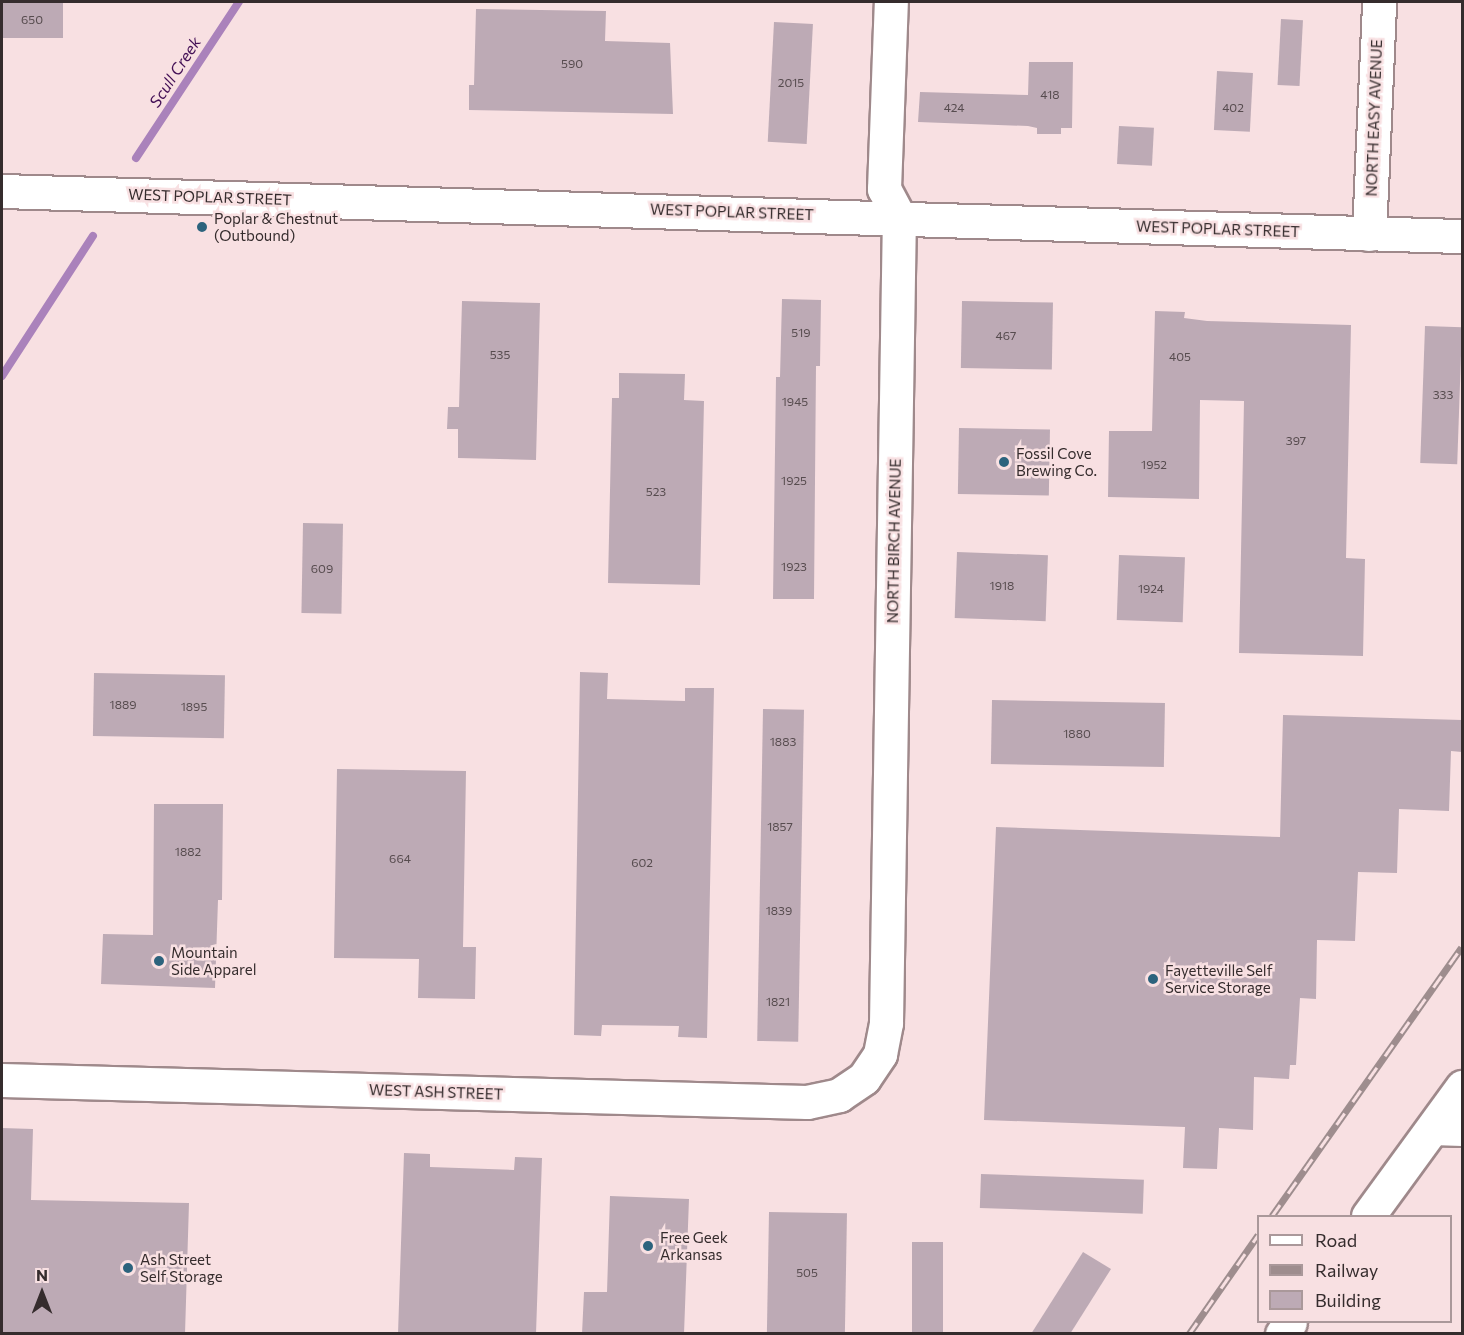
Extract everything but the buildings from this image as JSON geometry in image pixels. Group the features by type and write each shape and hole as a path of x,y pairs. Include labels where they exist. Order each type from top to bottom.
{"street":[{"name":"NORTH BIRCH AVENUE","path":"864,1078 880,1054 886,1023 898,217 884,189 891,2"},
{"name":"NORTH EASY AVENUE","path":"1369,234 1379,2"},
{"name":"WEST POPLAR STREET","path":"2,190 1462,236"},
{"name":"WEST ASH STREET","path":"2,1080 807,1102 839,1095 864,1078"},
{"path":"1369,1215 1448,1129 1462,1087"}],"waterway":[{"name":"Scull Creek","path":"136,158 239,2"},
{"name":"Scull Creek","path":"2,376 93,236"}],"railway":[{"path":"1273,1215 1462,947"},
{"path":"1189,1334 1257,1236"}],"place":[{"name":"Poplar & Chestnut (Outbound)","path":"202,227"},
{"name":"Fossil Cove Brewing Co.","path":"1004,462"},
{"name":"Mountain Side Apparel","path":"159,961"},
{"name":"Fayetteville Self Service Storage","path":"1153,979"},
{"name":"Free Geek Arkansas","path":"648,1246"},
{"name":"Ash Street Self Storage","path":"128,1268"}]}
